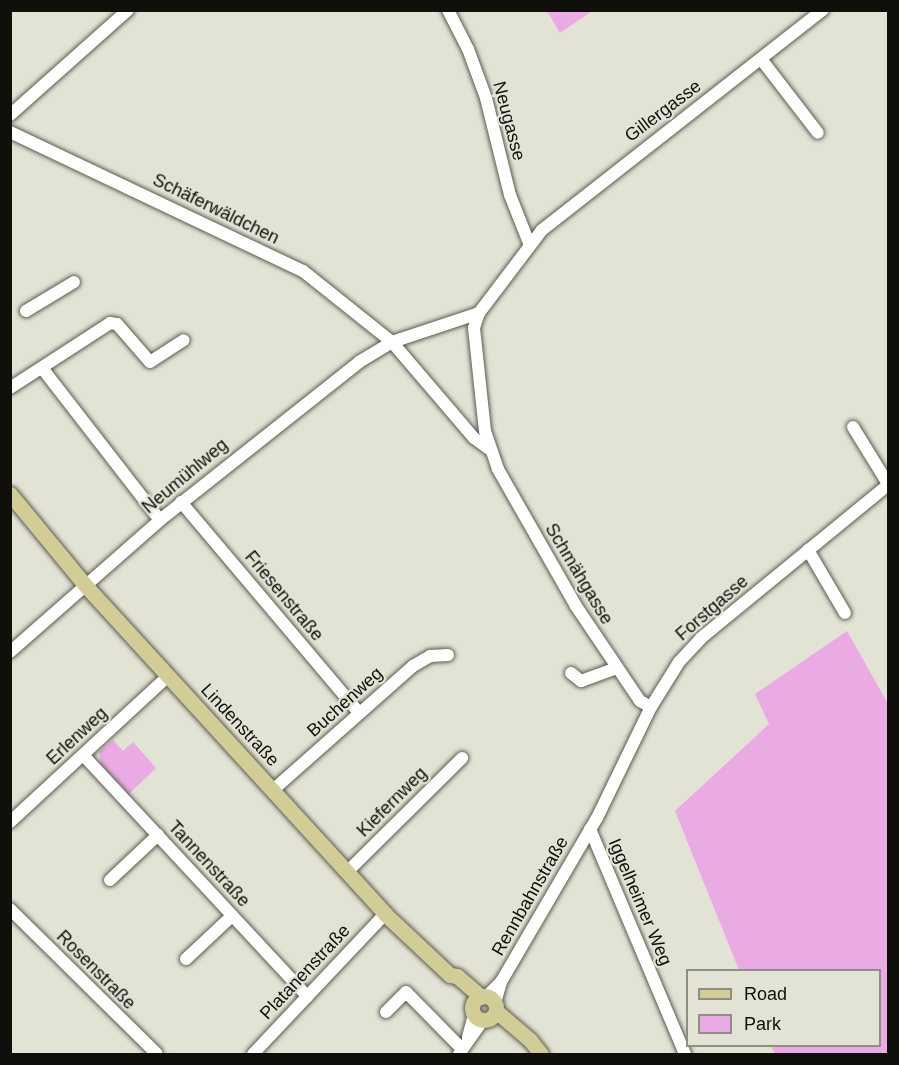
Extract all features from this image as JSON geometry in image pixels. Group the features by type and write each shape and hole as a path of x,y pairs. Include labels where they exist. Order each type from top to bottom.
{"main road":[{"name":"Lindenstraße","path":"10,494 85,585 385,914 450,975 450,982 541,1054"},
{"name":"Lindenstraße","path":"485,1008 533,1054"}],"street":[{"path":"10,115 128,10"},
{"name":"Neugasse","path":"448,10 468,49 486,98 510,195 529,243"},
{"name":"Gillergasse","path":"529,243 597,184 823,10"},
{"path":"761,59 818,133"},
{"name":"Schäferwäldchen","path":"10,132 303,271 392,342"},
{"name":"Schmähgasse","path":"529,243 479,313 474,328 489,449 537,540 616,668 640,700 651,707"},
{"path":"26,311 74,282"},
{"path":"392,342 479,313"},
{"path":"10,388 110,323 117,324 150,362 184,340"},
{"name":"Schmähgasse","path":"392,342 474,438 489,449"},
{"name":"Neumühlweg","path":"10,652 181,502 313,397 392,342"},
{"path":"42,368 160,520"},
{"path":"853,426 888,484"},
{"name":"Forstgasse","path":"590,829 651,707 679,662 701,638 888,484"},
{"name":"Friesenstraße","path":"181,502 359,714"},
{"path":"808,550 845,613"},
{"name":"Buchenweg","path":"273,790 420,660 448,655"},
{"path":"571,673 581,681 616,668"},
{"name":"Erlenweg","path":"10,822 168,676"},
{"name":"Tannenstraße","path":"84,756 307,996"},
{"name":"Kiefernweg","path":"347,872 462,758"},
{"name":"Rennbahnstraße","path":"461,1052 501,982 529,926 590,829"},
{"name":"Iggelheimer Weg","path":"590,829 685,1054"},
{"path":"110,880 159,835"},
{"name":"Rosenstraße","path":"10,909 157,1054"},
{"name":"Platanenstraße","path":"252,1054 385,914"},
{"path":"186,959 232,916"},
{"path":"386,1012 406,992 461,1052"}],"green space":[{"path":"547,11 592,11 560,33"},
{"path":"847,631 888,704 888,1054 775,1054 772,1047 881,1047 881,969 739,969 675,811 769,724 755,694"},
{"path":"113,740 123,751 133,742 156,768 129,794 101,765 99,752"}]}
